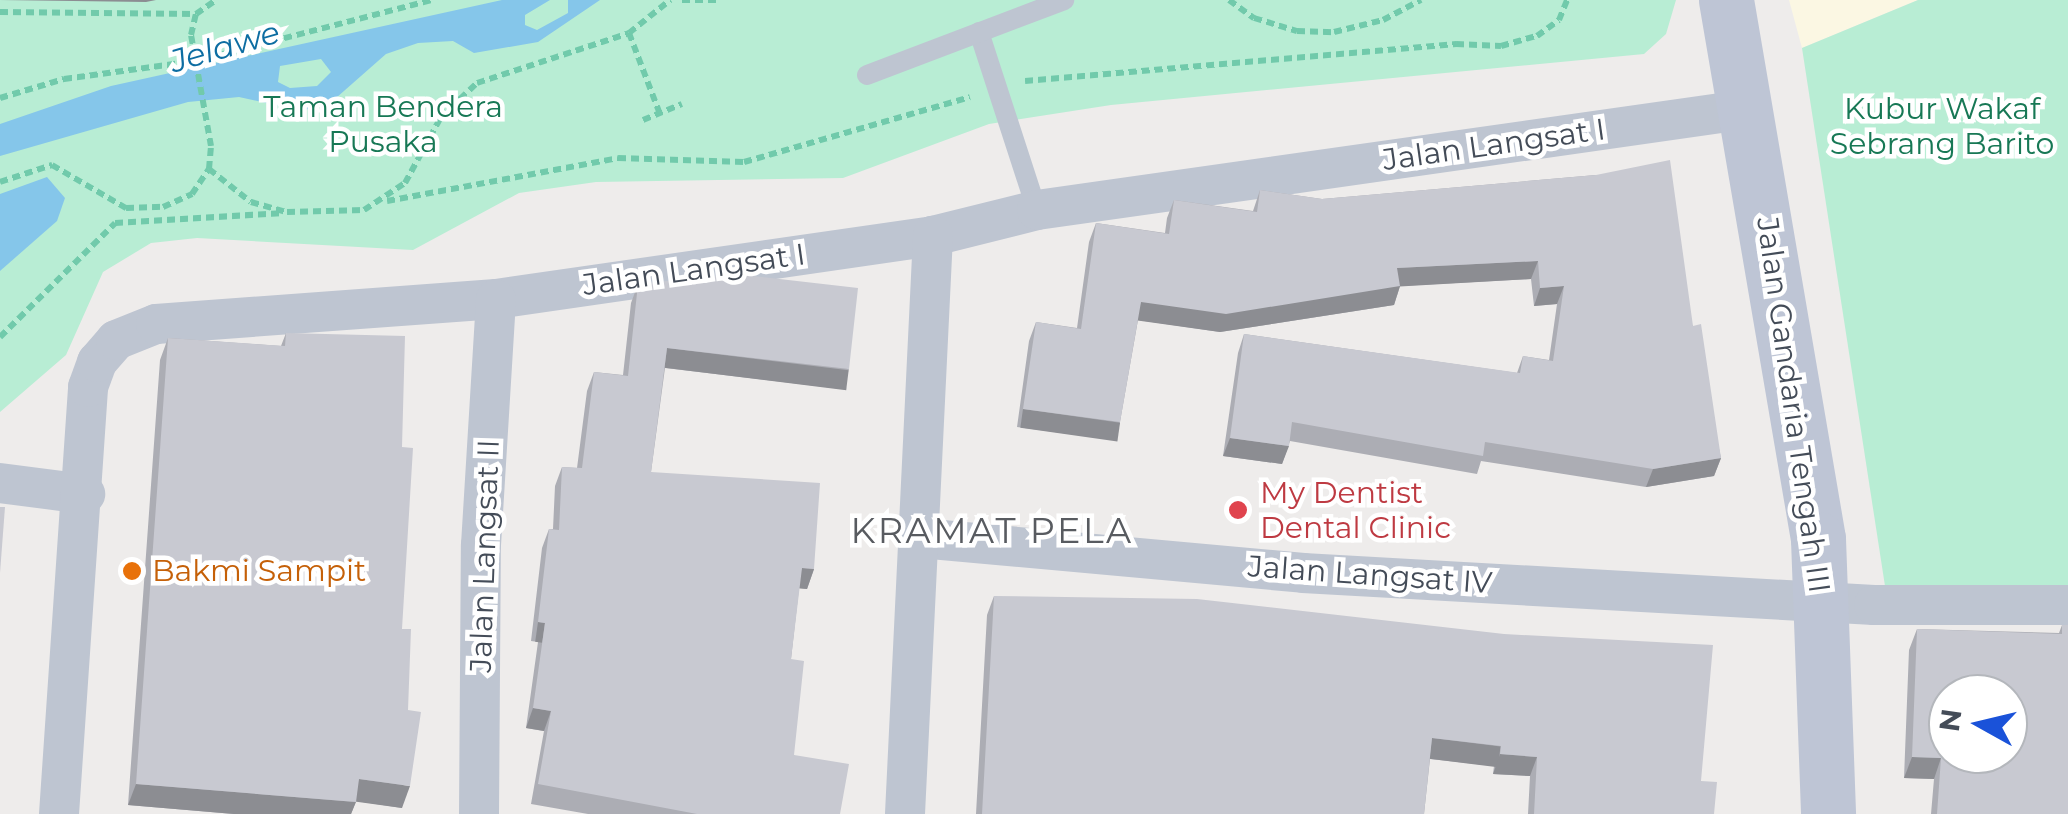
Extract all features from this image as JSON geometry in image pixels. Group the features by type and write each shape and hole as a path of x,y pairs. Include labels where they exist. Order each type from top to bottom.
{"main road":[{"name":"Jalan Gandaria Tengah III","path":"1726,0 1750,109 1818,539 1828,814"}],"street":[{"name":"Jalan Langsat I","path":"59,814 86,494 88,386 97,362 116,340 156,324 496,298 933,236 1037,210 1750,109"},
{"path":"905,814 933,236"},
{"name":"Jalan Langsat II","path":"479,814 482,545 496,298"},
{"path":"0,482 86,494"},
{"name":"Jalan Langsat IV","path":"920,538 1303,572 1821,600 2068,605"}],"lane":[{"path":"867,75 1064,0"},
{"path":"979,32 1037,210"}],"path":[{"path":"30,12 31,0"},
{"path":"0,12 196,14 216,0"},
{"path":"0,98 64,78 196,63 432,0"},
{"path":"0,337 116,223 364,210 387,201 405,183 441,117 478,83 629,33 670,0"},
{"path":"682,0 720,0"},
{"path":"1229,0 1254,18 1297,31 1334,32 1384,20 1422,0"},
{"path":"0,182 52,165 88,181 104,200 163,207 192,194 209,170 196,63 196,14"},
{"path":"629,33 660,114"},
{"path":"643,120 682,104"},
{"path":"209,170 251,202 287,212"}],"shaded area":[{"path":"1789,0 1918,0 1802,48"}],"green space":[{"name":"Taman Bendera Pusaka","path":"0,0 1676,0 1666,34 1644,54 1111,105 989,124 843,178 596,182 519,193 413,250 197,238 151,243 103,272 66,355 0,412"},
{"name":"Kubur Wakaf Sebrang Barito","path":"1918,0 2068,0 2068,588 1885,586 1802,48"}],"water":[{"path":"502,0 550,0 525,15 525,25 537,30 568,13 568,0 600,0 538,42 474,53 453,41 418,43 386,54 336,98 303,111 239,97 188,102 0,156 0,124 111,86","holes":["321,59 331,72 317,86 290,88 278,82 280,66"]},
{"path":"47,177 65,198 57,221 0,271 0,194"}],"building":[{"path":"1670,160 1693,326 1701,324 1721,458 1653,469 1485,442 1483,456 1292,422 1289,446 1230,438 1244,334 1520,373 1523,356 1553,361 1564,286 1540,288 1538,261 1397,268 1400,286 1226,314 1141,302 1120,422 1023,409 1036,322 1081,329 1096,223 1169,234 1174,200 1257,212 1260,190 1322,199 1596,175"},
{"path":"735,274 858,288 849,369 667,348 651,472 820,483 814,569 802,568 791,659 804,661 794,755 849,764 840,814 697,814 538,784 551,711 533,708 545,623 538,622 549,529 559,530 562,467 582,468 594,372 628,376 638,284"},
{"path":"286,333 405,336 402,447 413,448 402,629 411,629 408,710 421,712 410,786 359,779 356,802 136,784 168,338 285,346"},
{"path":"0,507 5,507 0,573"},
{"path":"994,596 1197,599 1504,634 1713,645 1701,781 1717,782 1714,814 1534,814 1537,757 1500,754 1501,746 1432,738 1424,814 982,814"},
{"path":"2062,625 2068,625 2068,814 1937,814 1940,774 2028,774 2028,674 1928,674 1928,758 1912,757 1917,629 2062,634"}],"place":[{"name":"My Dentist Dental Clinic","path":"1238,510"},
{"name":"Bakmi Sampit","path":"132,571"}],"district":[{"name":"KRAMAT PELA","path":"992,531"}],"water label":[{"name":"Jelawe","path":"225,47"}]}
